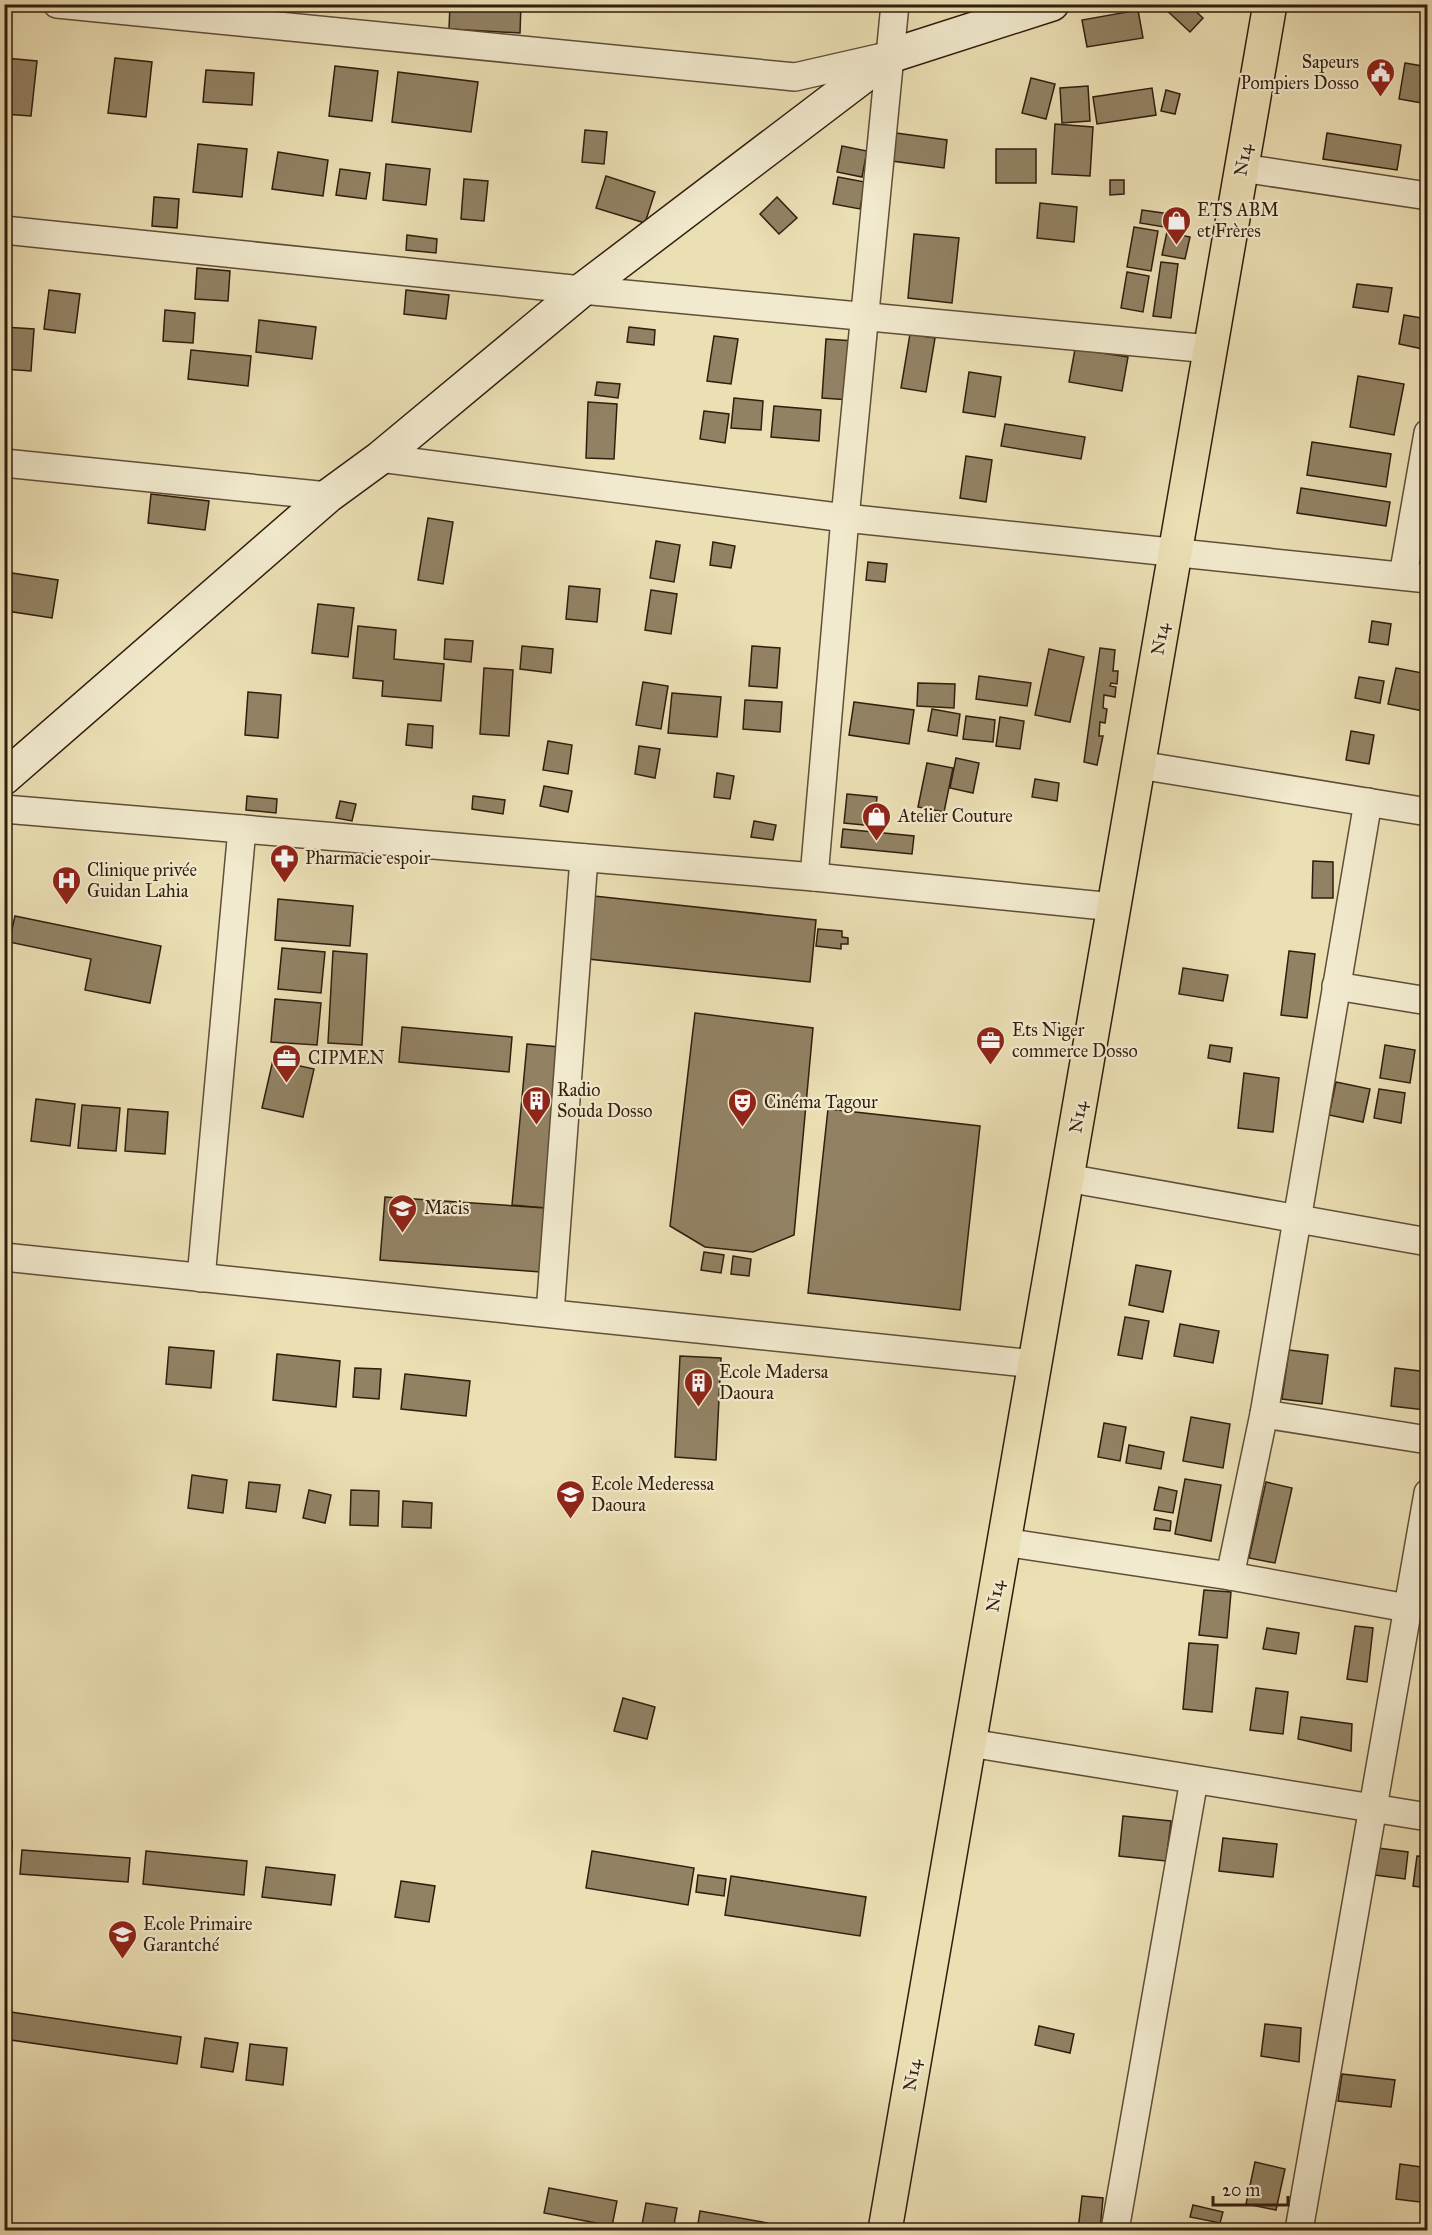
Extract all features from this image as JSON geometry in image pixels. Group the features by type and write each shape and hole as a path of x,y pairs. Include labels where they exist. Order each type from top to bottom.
{"main road":[{"name":"N14","path":"885,2230 1270,4"}],"street":[{"path":"57,4 163,10 795,77 890,56 1052,4"},
{"path":"814,877 845,518 895,4"},
{"path":"4,778 328,496 380,458 582,290 890,56"},
{"path":"1242,168 1428,196"},
{"path":"4,230 582,290 1210,349"},
{"path":"380,458 845,518 1415,577 1428,433"},
{"path":"4,463 328,496"},
{"path":"1139,765 1428,812"},
{"path":"1230,1576 1264,1414 1368,802"},
{"path":"4,809 814,877 1114,907"},
{"path":"201,1278 242,829"},
{"path":"550,1313 584,858"},
{"path":"1336,986 1428,1001"},
{"path":"1067,1178 1428,1242"},
{"path":"4,1257 1035,1364"},
{"path":"1264,1414 1428,1440"},
{"path":"1299,2230 1428,1492"},
{"path":"1004,1542 1230,1576 1407,1608"},
{"path":"970,1743 1428,1817"},
{"path":"1115,2230 1194,1780"}],"building":[{"path":"179,4 250,4 250,9"},
{"path":"450,4 521,4 520,33 449,29"},
{"path":"1165,4 1188,4 1203,18 1190,32 1163,7"},
{"path":"1138,10 1143,38 1087,47 1082,20"},
{"path":"5,58 37,61 31,116 4,114"},
{"path":"115,58 152,62 146,117 108,113"},
{"path":"1405,63 1428,67 1428,104 1399,99"},
{"path":"335,66 378,71 372,121 329,116"},
{"path":"206,70 254,73 252,105 203,102"},
{"path":"398,72 478,82 471,132 392,122"},
{"path":"1031,78 1055,84 1046,119 1022,113"},
{"path":"1088,86 1090,121 1062,123 1060,88"},
{"path":"1152,88 1156,115 1097,124 1093,97"},
{"path":"1166,90 1180,94 1175,114 1161,111"},
{"path":"1055,124 1093,127 1090,176 1052,174"},
{"path":"585,130 607,132 604,164 582,162"},
{"path":"896,133 947,140 944,168 892,161"},
{"path":"1327,133 1401,145 1397,170 1323,159"},
{"path":"198,144 247,149 242,197 193,192"},
{"path":"842,146 867,151 862,177 837,172"},
{"path":"996,149 1036,149 1036,183 996,183"},
{"path":"278,152 328,160 323,196 272,189"},
{"path":"1425,153 1428,153 1428,173 1422,172"},
{"path":"386,164 430,169 426,205 383,200"},
{"path":"340,169 370,173 366,199 336,195"},
{"path":"606,176 655,192 645,223 596,208"},
{"path":"838,177 865,182 860,209 833,204"},
{"path":"464,179 488,181 484,221 461,219"},
{"path":"1110,180 1124,180 1124,194 1110,195"},
{"path":"154,197 179,199 177,228 152,226"},
{"path":"777,197 797,218 779,234 760,214"},
{"path":"1040,203 1077,207 1074,242 1037,238"},
{"path":"1142,210 1184,216 1182,230 1140,223"},
{"path":"1134,227 1158,231 1151,271 1127,267"},
{"name":"ETS ABM et Frères","path":"1167,232 1190,237 1185,259 1162,255"},
{"path":"914,234 959,238 952,303 908,298"},
{"path":"407,235 437,239 436,253 406,250"},
{"path":"1161,262 1178,264 1171,318 1153,316"},
{"path":"197,268 230,271 228,301 195,299"},
{"path":"1127,272 1149,276 1143,312 1121,308"},
{"path":"1357,284 1392,288 1388,312 1353,307"},
{"path":"49,290 80,294 75,333 44,329"},
{"path":"406,290 449,295 446,319 404,314"},
{"path":"165,310 195,313 193,343 163,341"},
{"path":"1404,315 1428,319 1423,349 1399,344"},
{"path":"259,320 316,327 312,359 256,352"},
{"path":"4,327 34,329 31,371 4,369"},
{"path":"629,327 655,330 654,345 627,342"},
{"path":"910,334 935,338 926,392 901,388"},
{"path":"714,336 738,339 731,384 707,381"},
{"path":"826,339 854,341 850,400 822,398"},
{"path":"1075,349 1128,357 1122,391 1069,382"},
{"path":"191,350 251,356 248,386 188,379"},
{"path":"969,372 1001,377 995,417 963,412"},
{"path":"1358,376 1404,384 1394,435 1350,427"},
{"path":"597,382 620,384 618,398 595,395"},
{"path":"734,398 763,401 761,430 731,428"},
{"path":"588,402 617,404 614,459 586,458"},
{"path":"774,406 821,410 819,441 771,437"},
{"path":"704,411 729,414 725,443 700,439"},
{"path":"1005,424 1085,437 1081,459 1001,446"},
{"path":"1312,442 1391,454 1386,487 1307,475"},
{"path":"966,456 992,460 986,502 960,498"},
{"path":"1301,488 1390,502 1386,526 1297,513"},
{"path":"151,494 209,501 205,530 148,523"},
{"path":"428,518 453,522 443,584 418,580"},
{"path":"656,541 680,545 674,582 650,578"},
{"path":"713,542 735,546 731,568 710,565"},
{"path":"868,562 887,564 885,582 866,580"},
{"path":"12,573 58,580 52,618 7,611"},
{"path":"569,586 600,589 597,622 566,619"},
{"path":"651,590 677,594 671,634 645,630"},
{"path":"318,604 354,608 348,657 312,653"},
{"path":"1372,621 1391,624 1388,645 1369,642"},
{"path":"358,626 396,630 394,659 444,664 441,701 382,696 383,681 353,678"},
{"path":"445,639 473,641 471,662 444,659"},
{"path":"522,646 553,649 551,673 520,669"},
{"path":"752,646 780,648 777,688 749,686"},
{"path":"1100,648 1115,650 1113,671 1118,671 1117,684 1111,683 1110,686 1116,687 1115,697 1104,695 1103,708 1107,709 1105,723 1100,722 1099,736 1103,736 1097,765 1084,762"},
{"path":"1049,649 1084,657 1070,722 1035,715"},
{"path":"484,668 513,670 509,736 480,734"},
{"path":"1396,668 1428,674 1428,712 1388,704"},
{"path":"979,676 1031,683 1027,706 976,699"},
{"path":"1359,677 1384,681 1380,703 1355,698"},
{"path":"643,682 668,686 661,729 636,725"},
{"path":"918,683 955,684 954,708 917,706"},
{"path":"248,692 281,695 278,738 245,735"},
{"path":"672,693 721,697 717,737 668,733"},
{"path":"745,700 782,702 780,732 743,729"},
{"path":"854,702 914,710 909,744 849,735"},
{"path":"932,709 960,714 957,736 928,731"},
{"path":"966,716 995,720 993,742 963,739"},
{"path":"1000,717 1024,721 1020,749 996,746"},
{"path":"408,724 433,726 432,748 406,745"},
{"path":"1351,731 1374,735 1369,764 1346,760"},
{"path":"548,741 572,745 568,774 543,770"},
{"path":"639,746 660,749 655,778 635,774"},
{"path":"956,758 979,763 973,793 950,788"},
{"path":"927,763 953,768 944,812 918,807"},
{"path":"717,773 734,776 730,799 714,797"},
{"path":"1035,779 1059,783 1057,801 1032,797"},
{"path":"544,786 572,791 568,812 540,806"},
{"path":"847,794 877,797 874,826 844,823"},
{"path":"247,796 277,799 276,813 246,810"},
{"path":"473,796 505,800 503,814 472,809"},
{"path":"340,801 356,804 352,821 336,818"},
{"path":"754,821 776,825 773,840 751,837"},
{"name":"Atelier Couture","path":"843,829 914,836 912,854 841,847"},
{"path":"1313,861 1333,862 1333,898 1312,898"},
{"path":"594,896 816,920 810,982 588,959"},
{"path":"278,899 353,906 350,946 275,940"},
{"path":"15,916 161,946 150,1003 85,990 91,959 9,942"},
{"path":"818,929 842,931 842,937 848,938 848,944 841,944 841,949 816,946"},
{"path":"282,948 325,952 321,993 278,989"},
{"path":"333,951 367,954 362,1045 328,1043"},
{"path":"1289,951 1315,954 1307,1018 1281,1015"},
{"path":"1183,968 1228,975 1223,1001 1179,994"},
{"path":"275,999 321,1003 317,1045 271,1042"},
{"name":"Cinéma Tagour","path":"695,1013 813,1028 794,1235 753,1252 705,1247 670,1226"},
{"path":"402,1027 512,1037 509,1072 399,1062"},
{"name":"Radio Souda Dosso","path":"527,1044 560,1047 545,1208 512,1205"},
{"path":"1210,1045 1232,1048 1230,1062 1208,1058"},
{"path":"1385,1045 1415,1050 1410,1083 1380,1078"},
{"path":"273,1060 314,1069 303,1117 262,1108"},
{"path":"1244,1073 1279,1078 1273,1132 1238,1128"},
{"path":"1336,1082 1370,1089 1363,1122 1329,1115"},
{"path":"1379,1089 1405,1093 1401,1123 1374,1118"},
{"path":"36,1099 75,1104 70,1146 31,1141"},
{"path":"82,1105 120,1108 116,1151 78,1148"},
{"path":"128,1109 168,1112 165,1154 125,1151"},
{"path":"828,1109 980,1126 960,1310 808,1293"},
{"path":"385,1197 545,1208 540,1272 380,1260"},
{"path":"704,1252 724,1255 721,1273 701,1270"},
{"path":"733,1256 751,1259 749,1276 731,1274"},
{"path":"1136,1265 1171,1271 1163,1312 1129,1305"},
{"path":"1125,1317 1149,1321 1142,1359 1118,1355"},
{"path":"1180,1324 1219,1331 1213,1363 1174,1356"},
{"path":"169,1347 214,1351 211,1388 166,1384"},
{"path":"1289,1350 1328,1355 1322,1404 1282,1399"},
{"path":"277,1354 340,1361 336,1407 273,1400"},
{"name":"Ecole Madersa Daoura","path":"680,1356 721,1358 716,1460 675,1457"},
{"path":"355,1368 381,1369 379,1399 353,1397"},
{"path":"1395,1368 1428,1372 1425,1410 1391,1406"},
{"path":"405,1374 470,1381 466,1416 401,1409"},
{"path":"1191,1417 1230,1424 1223,1468 1183,1461"},
{"path":"1104,1423 1126,1427 1120,1461 1098,1457"},
{"path":"1129,1445 1164,1452 1161,1469 1126,1463"},
{"path":"192,1475 227,1480 223,1513 188,1508"},
{"path":"1185,1479 1221,1485 1211,1541 1175,1534"},
{"path":"249,1482 280,1485 276,1512 246,1508"},
{"path":"1266,1482 1292,1488 1275,1563 1249,1558"},
{"path":"1159,1487 1177,1491 1173,1513 1154,1510"},
{"path":"309,1490 331,1495 325,1523 303,1518"},
{"path":"351,1490 379,1491 378,1526 350,1525"},
{"path":"403,1501 432,1503 431,1528 402,1527"},
{"path":"1156,1518 1171,1521 1170,1531 1154,1529"},
{"path":"1204,1590 1231,1592 1227,1638 1199,1635"},
{"path":"1425,1611 1428,1611 1428,1631 1421,1630"},
{"path":"1355,1626 1373,1628 1367,1682 1347,1679"},
{"path":"1267,1628 1299,1633 1296,1654 1263,1649"},
{"path":"1189,1643 1218,1645 1212,1712 1183,1709"},
{"path":"1256,1688 1288,1692 1283,1734 1250,1730"},
{"path":"623,1698 655,1707 647,1739 614,1731"},
{"path":"1301,1717 1352,1724 1351,1751 1298,1739"},
{"path":"1123,1816 1171,1821 1166,1861 1119,1856"},
{"path":"1223,1838 1277,1844 1273,1877 1219,1871"},
{"path":"4,1841 12,1841 10,1880 4,1880"},
{"path":"1378,1848 1408,1852 1405,1879 1375,1875"},
{"path":"22,1850 130,1858 128,1882 20,1874"},
{"path":"146,1851 247,1861 244,1895 143,1884"},
{"path":"592,1851 694,1868 688,1905 586,1888"},
{"path":"1417,1856 1428,1857 1428,1888 1413,1886"},
{"path":"266,1867 335,1875 331,1905 262,1897"},
{"path":"698,1875 726,1879 724,1896 696,1892"},
{"path":"731,1876 866,1897 860,1936 725,1915"},
{"path":"401,1881 435,1886 429,1922 395,1917"},
{"path":"4,2011 181,2037 177,2064 4,2039"},
{"path":"1265,2024 1301,2028 1299,2062 1261,2056"},
{"path":"1039,2026 1074,2034 1070,2053 1035,2045"},
{"path":"205,2038 238,2043 233,2072 201,2067"},
{"path":"250,2044 287,2048 283,2085 246,2080"},
{"path":"1342,2074 1395,2080 1391,2107 1338,2101"},
{"path":"1255,2162 1285,2169 1276,2210 1246,2204"},
{"path":"1400,2164 1428,2168 1428,2203 1396,2199"},
{"path":"549,2188 617,2201 612,2226 544,2213"},
{"path":"1082,2196 1103,2198 1100,2230 1078,2230"},
{"path":"646,2203 677,2208 673,2230 641,2230"},
{"path":"1193,2205 1223,2212 1220,2223 1190,2217"},
{"path":"700,2211 768,2223 767,2230 697,2230"}],"place":[{"name":"Sapeurs Pompiers Dosso","path":"1380,98"},
{"name":"ETS ABM et Frères","path":"1176,246"},
{"name":"Atelier Couture","path":"877,842"},
{"name":"Pharmacie espoir","path":"284,884"},
{"name":"Clinique privée Guidan Lahia","path":"66,906"},
{"name":"Ets Niger commerce Dosso","path":"991,1066"},
{"name":"CIPMEN","path":"287,1084"},
{"name":"Radio Souda Dosso","path":"536,1126"},
{"name":"Cinéma Tagour","path":"743,1128"},
{"name":"Macis","path":"403,1234"},
{"name":"Ecole Madersa Daoura","path":"698,1408"},
{"name":"Ecole Mederessa Daoura","path":"570,1520"},
{"name":"Ecole Primaire Garantché","path":"122,1960"}]}
